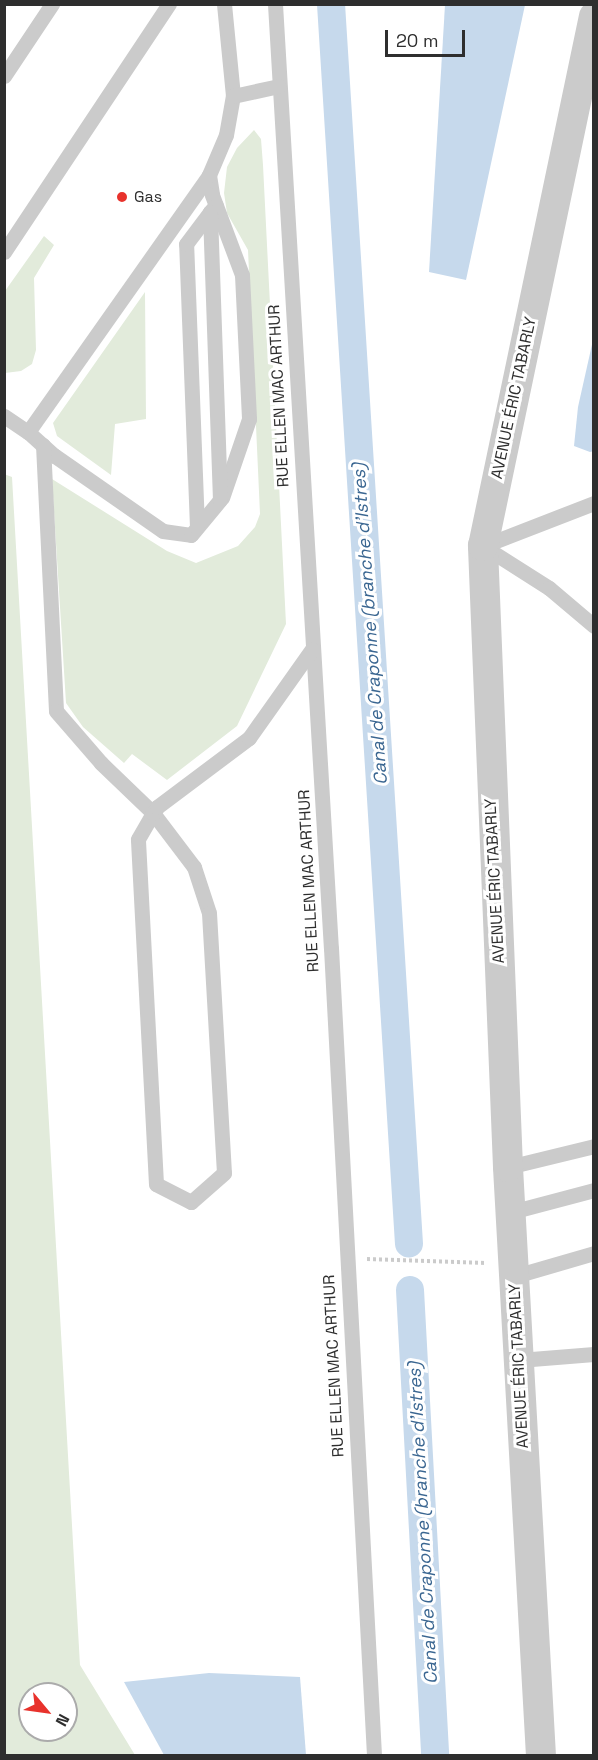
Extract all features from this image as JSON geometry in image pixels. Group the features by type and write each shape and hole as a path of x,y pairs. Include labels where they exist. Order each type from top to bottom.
{"street":[{"name":"AVENUE ÉRIC TABARLY","path":"540,1755 508,1167 483,546 594,16"}],"lane":[{"path":"4,76 52,4"},
{"path":"4,252 169,4"},
{"path":"28,432 209,175 226,135 233,96 224,4"},
{"name":"RUE ELLEN MAC ARTHUR","path":"275,4 374,1755"},
{"path":"233,96 279,86"},
{"path":"209,175 213,209 220,500"},
{"path":"4,416 163,531 191,535 220,500 232,476 249,419 242,275 213,209"},
{"path":"197,527 186,244 213,209"},
{"path":"43,445 56,711 101,763 153,813 194,867 209,913 224,1173 191,1202 156,1184 138,839 153,813 249,738 312,649"},
{"path":"483,546 594,503"},
{"path":"483,546 549,588 594,626"},
{"path":"508,1167 594,1146"},
{"path":"511,1212 594,1190"},
{"path":"514,1268 594,1253"},
{"path":"519,1360 594,1354"}],"path":[{"path":"346,1257 514,1268"}],"green space":[{"path":"254,130 261,139 263,165 286,624 237,726 167,780 132,754 124,763 83,727 66,703 52,479 167,551 196,563 238,546 255,527 260,514 248,250 227,213 224,193 227,167 237,148"},
{"path":"44,236 54,245 34,278 36,350 32,364 21,371 5,373 5,291"},
{"path":"145,292 146,419 115,424 111,475 57,436 53,423"},
{"path":"4,474 12,477 80,1665 135,1755 5,1755"}],"water":[{"path":"445,5 525,5 466,280 429,272"},
{"path":"593,340 594,451 590,452 574,446 578,407"},
{"path":"209,1673 300,1677 306,1755 164,1755 124,1682"}],"waterway":[{"name":"Canal de Craponne (branche d'Istres)","path":"331,4 409,1244"},
{"name":"Canal de Craponne (branche d'Istres)","path":"410,1290 435,1756"}],"place":[{"name":"Gas","path":"122,197"}]}
